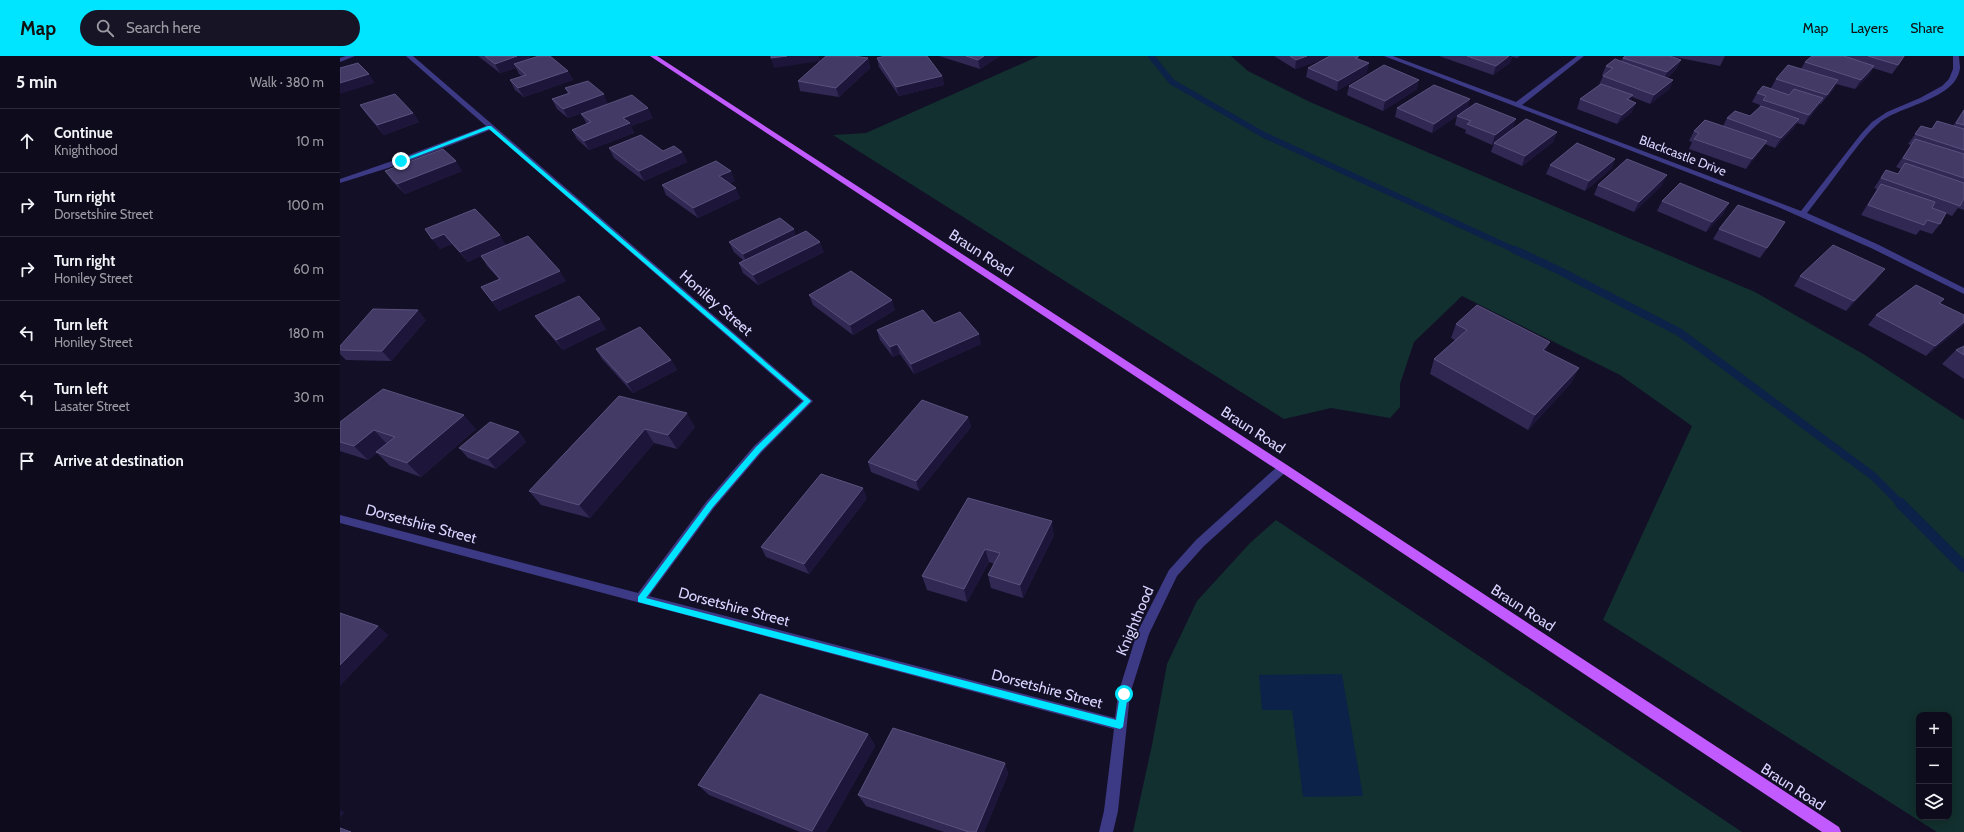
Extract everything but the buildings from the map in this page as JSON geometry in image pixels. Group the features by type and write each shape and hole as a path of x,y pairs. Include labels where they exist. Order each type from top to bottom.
{"main road":[{"name":"Braun Road","path":"653,56 1283,468 1834,832"}],"street":[{"path":"340,60 352,56"},
{"name":"Honiley Street","path":"409,56 808,401 758,449 710,505 640,599"},
{"name":"Blackcastle Drive","path":"1387,56 1802,214 1874,246 1964,291"},
{"path":"1517,105 1581,56"},
{"path":"1802,214 1873,124 1887,114 1932,96 1949,85 1957,71 1956,56"},
{"path":"340,181 401,161 490,127"},
{"name":"Knighthood","path":"1106,832 1112,811 1124,694 1143,633 1173,573 1200,542 1283,468"},
{"name":"Dorsetshire Street","path":"340,519 1120,725"}],"green space":[{"path":"1039,56 1231,56 1248,71 1310,102 1755,292 1865,355 1964,420 1964,832 1937,832 1918,820 1952,820 1952,712 1916,712 1916,819 1603,620 1692,426 1620,375 1462,296 1414,342 1400,384 1400,407 1390,418 1331,408 1284,419 833,135 866,133"},
{"path":"1276,520 1742,832 1133,832 1152,745 1167,664 1197,601 1250,543"}],"water":[{"path":"1342,674 1363,796 1303,797 1292,710 1262,710 1259,675"}],"waterway":[{"path":"1151,56 1172,82 1264,135 1517,251"},
{"path":"1515,250 1560,271 1679,332 1873,476 1964,567"}],"route":[{"path":"401,161 490,127 808,401 758,449 710,505 640,599 1120,725 1124,694"}]}
